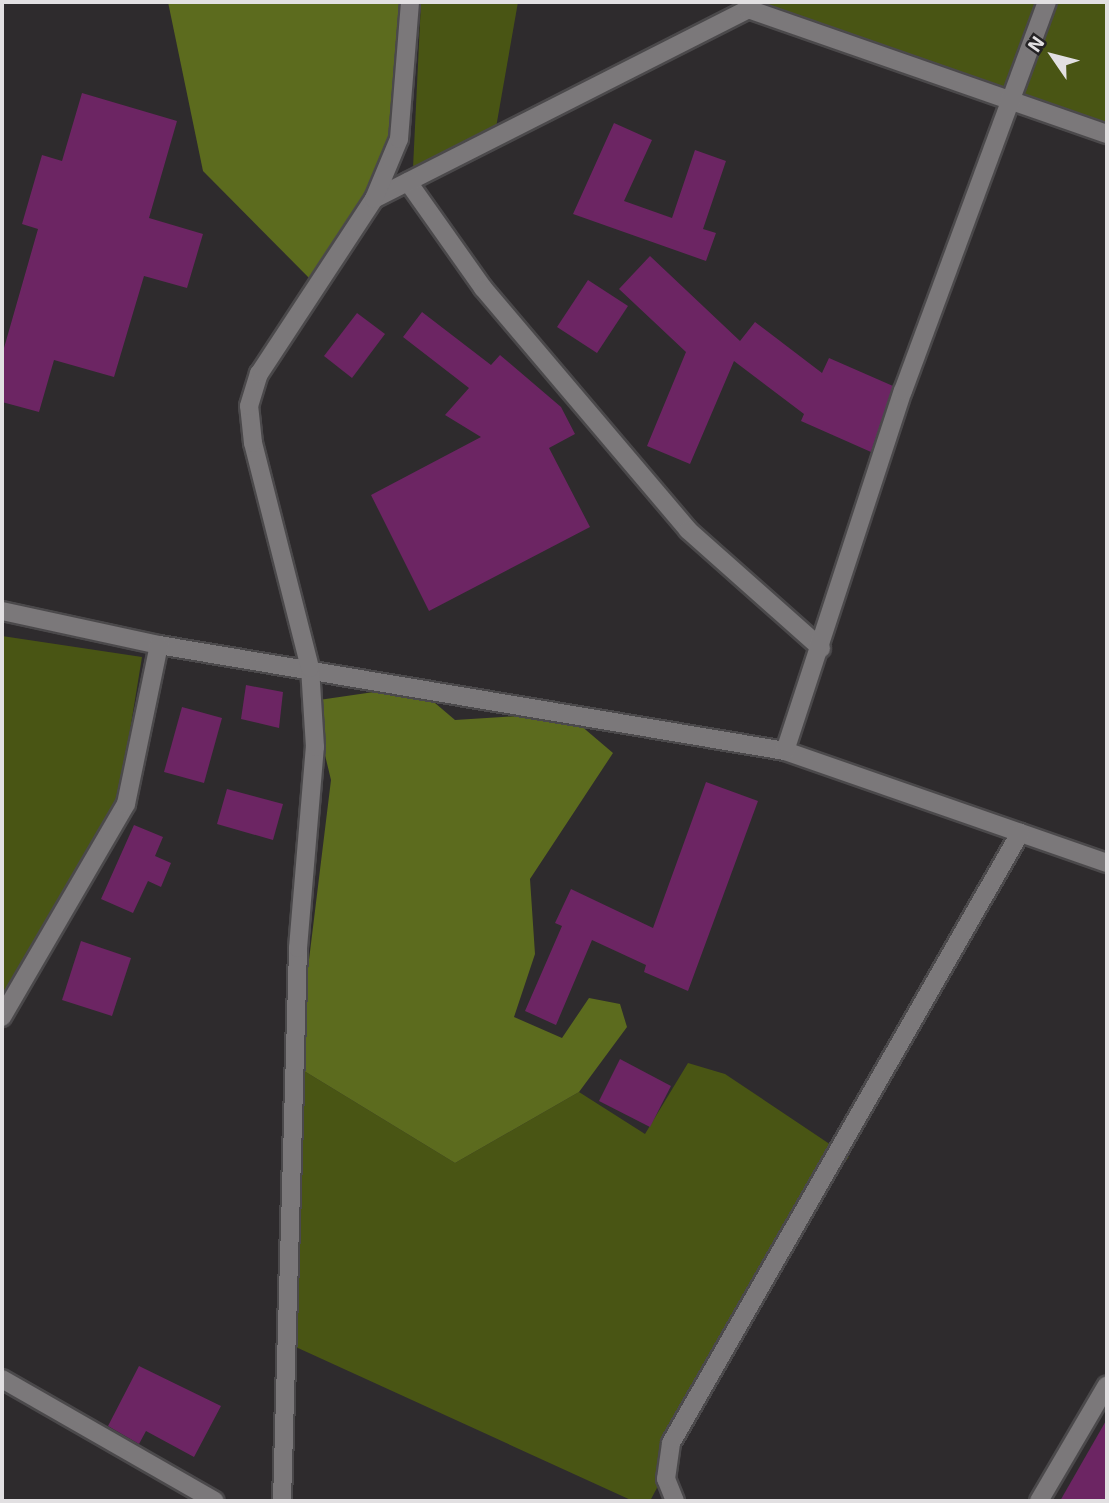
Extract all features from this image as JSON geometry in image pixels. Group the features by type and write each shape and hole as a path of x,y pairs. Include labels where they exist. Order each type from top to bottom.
{"street":[{"path":"282,1501 298,948 315,747 310,668 253,443 250,406 259,374 374,199 399,139 410,2"},
{"path":"785,751 821,648 903,391 1047,2"},
{"path":"374,199 749,6 1107,134"},
{"path":"408,182 483,288 688,530 821,648"},
{"path":"2,611 159,645 310,668 785,751 1107,863"},
{"path":"2,1017 126,804 159,645"},
{"path":"675,1501 666,1479 671,1443 1020,833"},
{"path":"2,1379 215,1501"},
{"path":"1039,1501 1107,1385"}],"green space":[{"path":"168,2 407,2 401,126 318,287 203,171"},
{"path":"421,2 518,2 494,139 413,168"},
{"path":"751,2 1107,2 1107,134"},
{"path":"2,636 142,657 115,822 2,1012"},
{"path":"415,686 455,720 566,713 613,753 530,879 535,954 514,1017 562,1038 589,998 620,1004 627,1027 579,1092 455,1163 296,1066 331,780 312,701"},
{"path":"688,1063 725,1074 849,1157 803,1213 650,1501 633,1501 287,1343 296,1066 455,1163 579,1092 645,1134"}],"building":[{"path":"82,93 177,121 149,218 203,234 187,288 144,276 114,377 54,360 39,412 2,402 2,355 38,229 22,224 42,155 62,161"},
{"path":"614,123 652,140 624,201 672,218 695,150 726,161 703,229 716,233 706,261 573,214"},
{"path":"650,256 740,341 755,322 822,373 829,358 893,386 871,452 801,421 804,414 734,361 690,464 647,446 686,352 619,289"},
{"path":"588,280 628,306 597,353 557,327"},
{"path":"422,312 491,365 500,355 561,407 575,434 549,448 590,527 429,611 371,495 481,437 445,415 469,388 403,337"},
{"path":"357,313 385,334 352,378 324,356"},
{"path":"246,685 283,692 279,728 241,719"},
{"path":"182,707 222,718 204,783 164,772"},
{"path":"706,782 758,801 688,991 644,972 646,965 592,940 556,1025 525,1011 562,926 555,923 571,889 653,928"},
{"path":"227,789 283,804 273,840 217,824"},
{"path":"134,825 163,837 155,856 171,863 161,887 148,881 133,913 101,899"},
{"path":"81,941 131,958 112,1016 62,1000"},
{"path":"620,1059 671,1086 650,1127 599,1101"},
{"path":"139,1366 221,1406 194,1457 146,1431 139,1444 108,1426"},
{"path":"1107,1419 1107,1501 1060,1501"}]}
